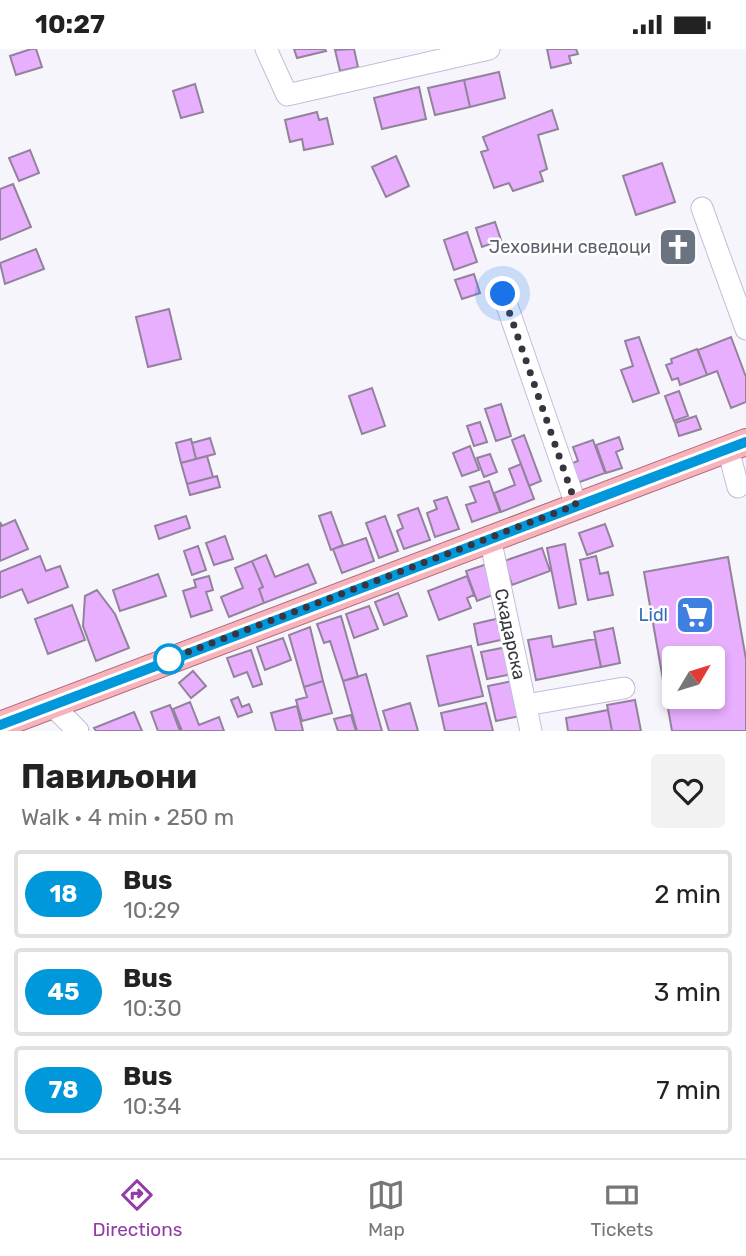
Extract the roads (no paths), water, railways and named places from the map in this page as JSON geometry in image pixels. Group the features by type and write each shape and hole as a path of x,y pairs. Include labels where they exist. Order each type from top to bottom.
{"main road":[{"path":"0,725 737,446"}],"street":[{"path":"267,49 287,95 489,49"},
{"path":"702,208 746,328"},
{"path":"503,294 576,505"},
{"path":"737,446 737,488"},
{"name":"Скадарска","path":"490,538 531,731"},
{"path":"526,705 624,688"},
{"path":"52,705 78,731"}],"place":[{"name":"Јеховини сведоци","path":"678,247"},
{"name":"Lidl","path":"695,615"}]}
